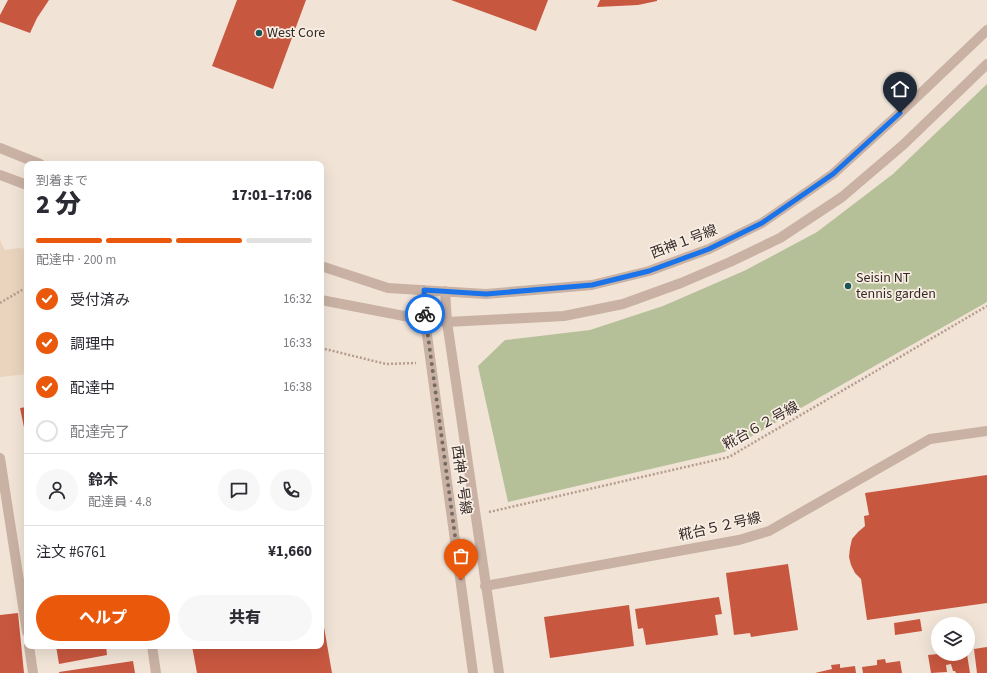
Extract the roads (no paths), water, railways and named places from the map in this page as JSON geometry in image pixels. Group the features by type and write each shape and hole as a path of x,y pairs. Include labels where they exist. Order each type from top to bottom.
{"street":[{"name":"西神１号線","path":"324,267 388,288 486,294 592,285 649,271 709,249 762,223 833,174 900,113 987,30"},
{"path":"324,301 425,320 447,322 564,316 623,304 681,282 780,238 842,197 903,145 987,64"},
{"path":"0,148 32,161"},
{"path":"0,175 24,184"},
{"name":"西神４号線","path":"424,290 425,320 473,673"},
{"name":"西神４号線","path":"445,291 447,322 499,673"},
{"name":"糀台５２号線","path":"485,586 739,540 769,531 930,439 987,432"},
{"path":"0,458 24,613"},
{"path":"29,649 33,673"},
{"path":"152,649 156,673"}],"place":[{"name":"West Core","path":"259,33"},
{"name":"Seisin NT tennis garden","path":"848,286"}]}
